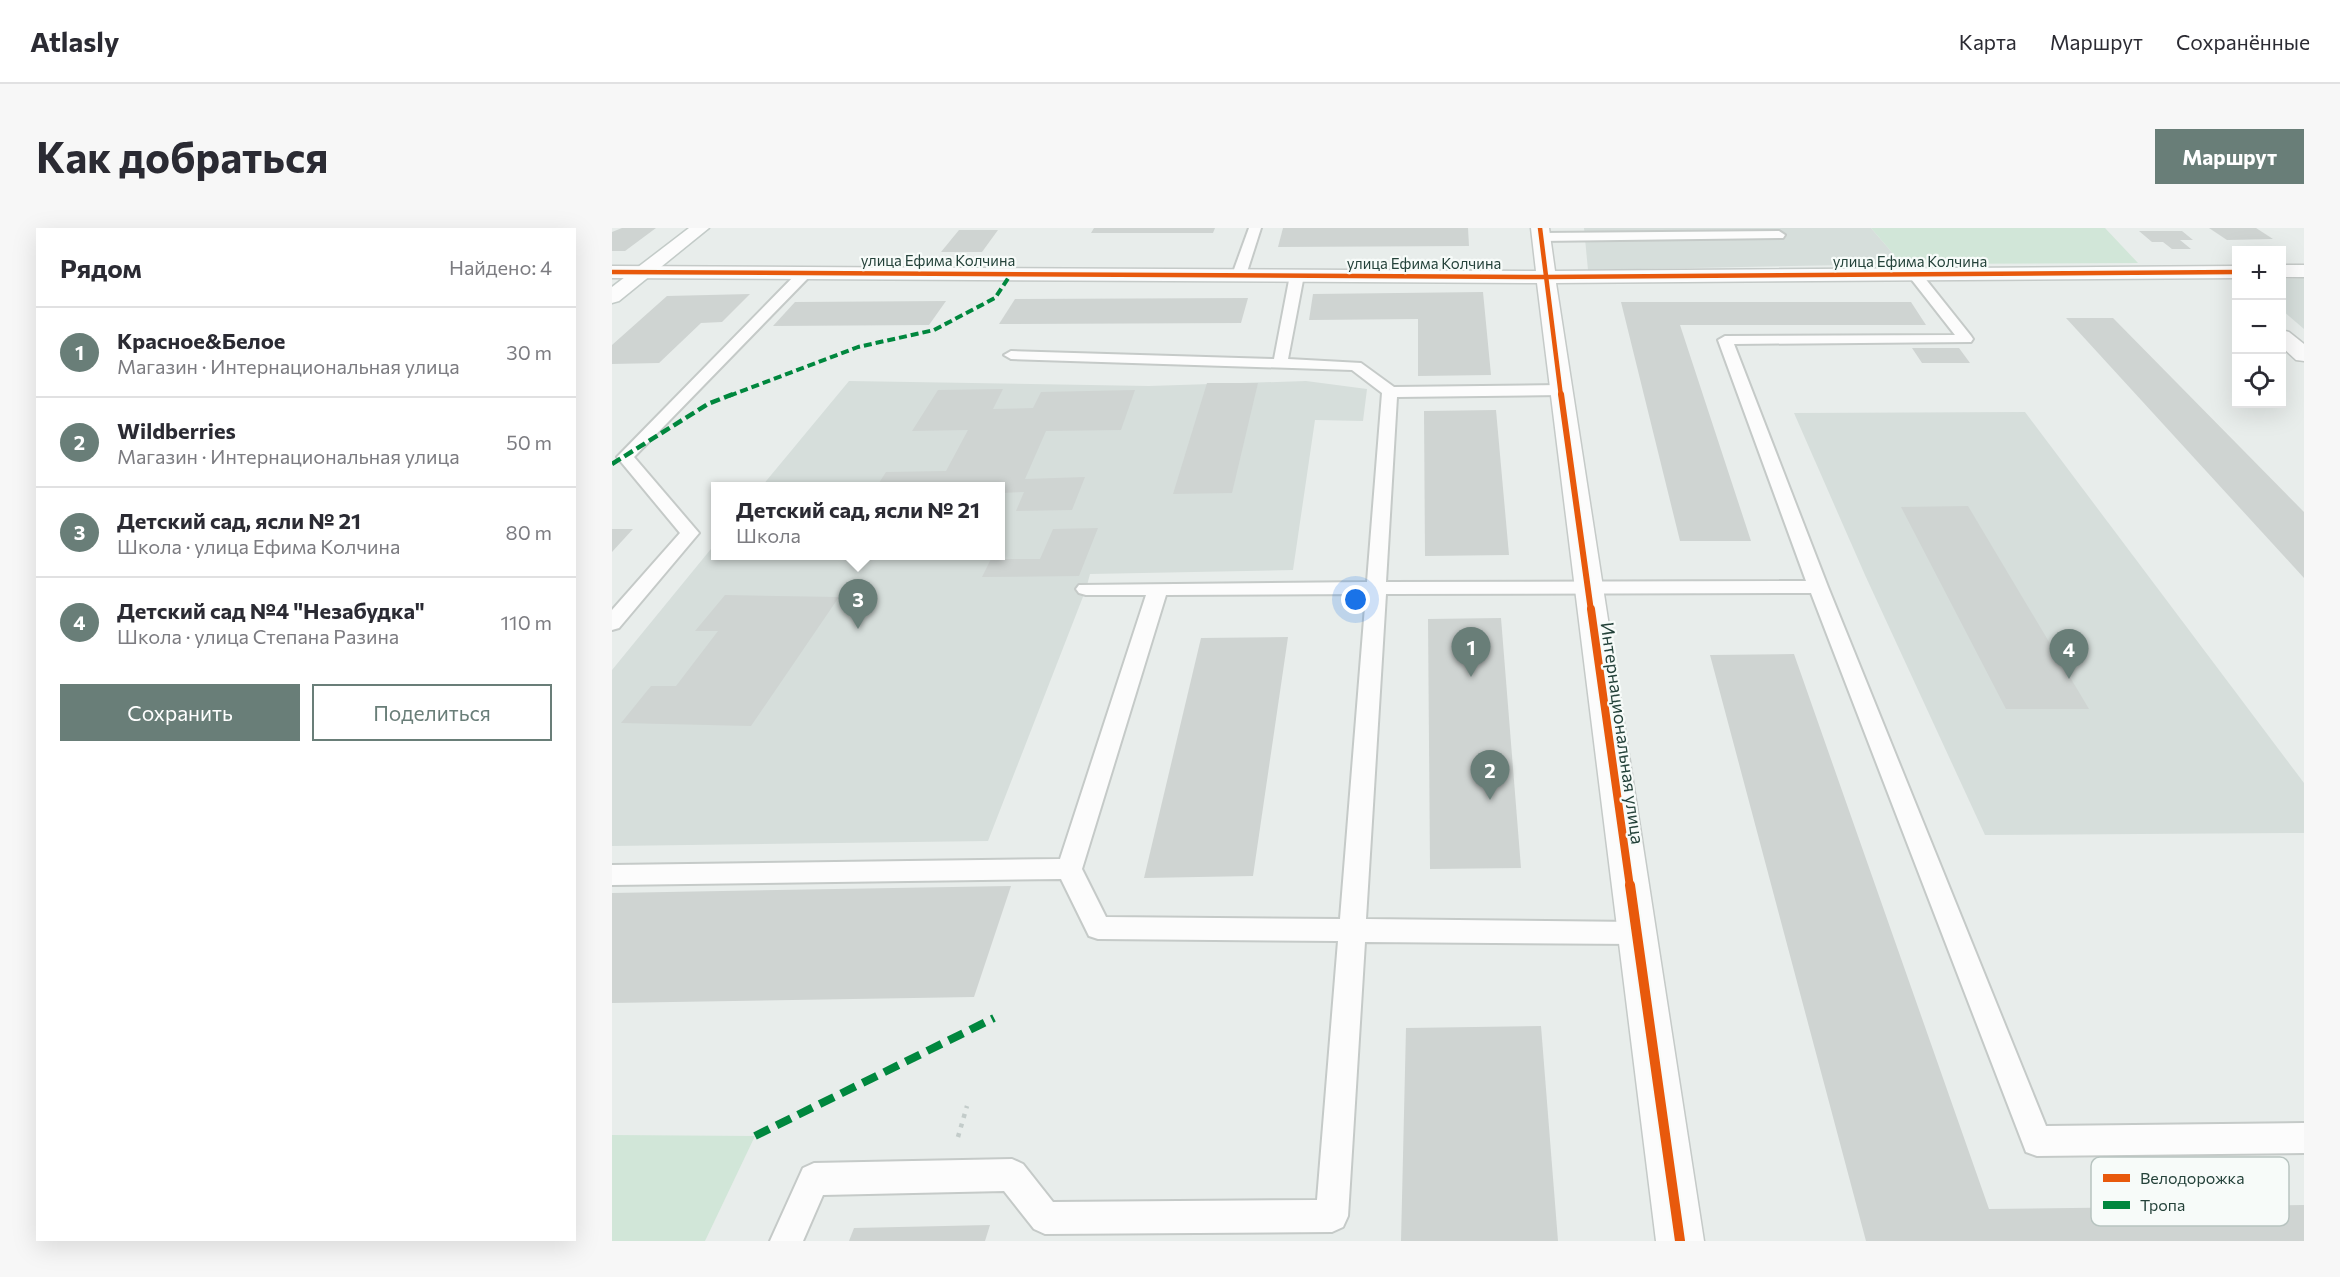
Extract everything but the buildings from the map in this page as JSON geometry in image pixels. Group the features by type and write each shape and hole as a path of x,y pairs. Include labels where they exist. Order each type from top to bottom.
{"street":[{"path":"612,297 700,228"},
{"name":"Интернациональная улица","path":"1541,232 1560,390 1680,1241"},
{"path":"2286,271 2304,271"},
{"name":"улица Ефима Колчина","path":"612,273 1546,277 2232,272"},
{"path":"2207,273 2229,291"},
{"path":"2286,339 2304,355"}],"lane":[{"path":"1239,275 1255,228"},
{"path":"1541,232 1779,235"},
{"path":"612,623 690,533 625,457 806,273"},
{"path":"1916,274 1966,339 1725,340 1818,587 2037,1141 2304,1138"},
{"path":"1280,364 1297,275"},
{"path":"1011,355 1356,366 1390,392 1560,390"},
{"path":"786,1241 813,1179 1012,1174 1045,1218 1332,1216 1390,392"},
{"path":"1086,589 1818,587"},
{"path":"1158,589 1069,869 1098,928 1636,933"},
{"path":"612,875 1069,869"}],"shaded area":[{"path":"1584,228 1871,228 1902,264 1588,270"},
{"path":"2304,278 2304,329 2286,313 2286,279"},
{"path":"849,381 1149,386 1306,381 1367,389 1363,421 1315,420 1293,570 1090,574 988,841 612,846 612,670 711,549 711,560 1005,560 1005,482 765,482"},
{"path":"2025,412 2304,783 2304,833 1985,835 1865,575 1794,413"}],"green space":[{"path":"1871,228 2105,228 2138,263 1902,264"},
{"path":"612,1135 755,1136 705,1241 612,1241"}],"marked path":[{"path":"612,464 708,404 858,347 934,330 995,298 1011,274"},
{"path":"755,1136 994,1018"}],"cycle path":[{"path":"1540,228 1560,390 1680,1241"},
{"path":"612,272 1546,277 2232,272"}],"place":[{"name":"Детский сад, ясли № 21","path":"858,629"},
{"name":"Красное&Белое","path":"1471,677"},
{"name":"Детский сад №4 \"Незабудка\"","path":"2069,679"},
{"name":"Wildberries","path":"1490,800"}]}
